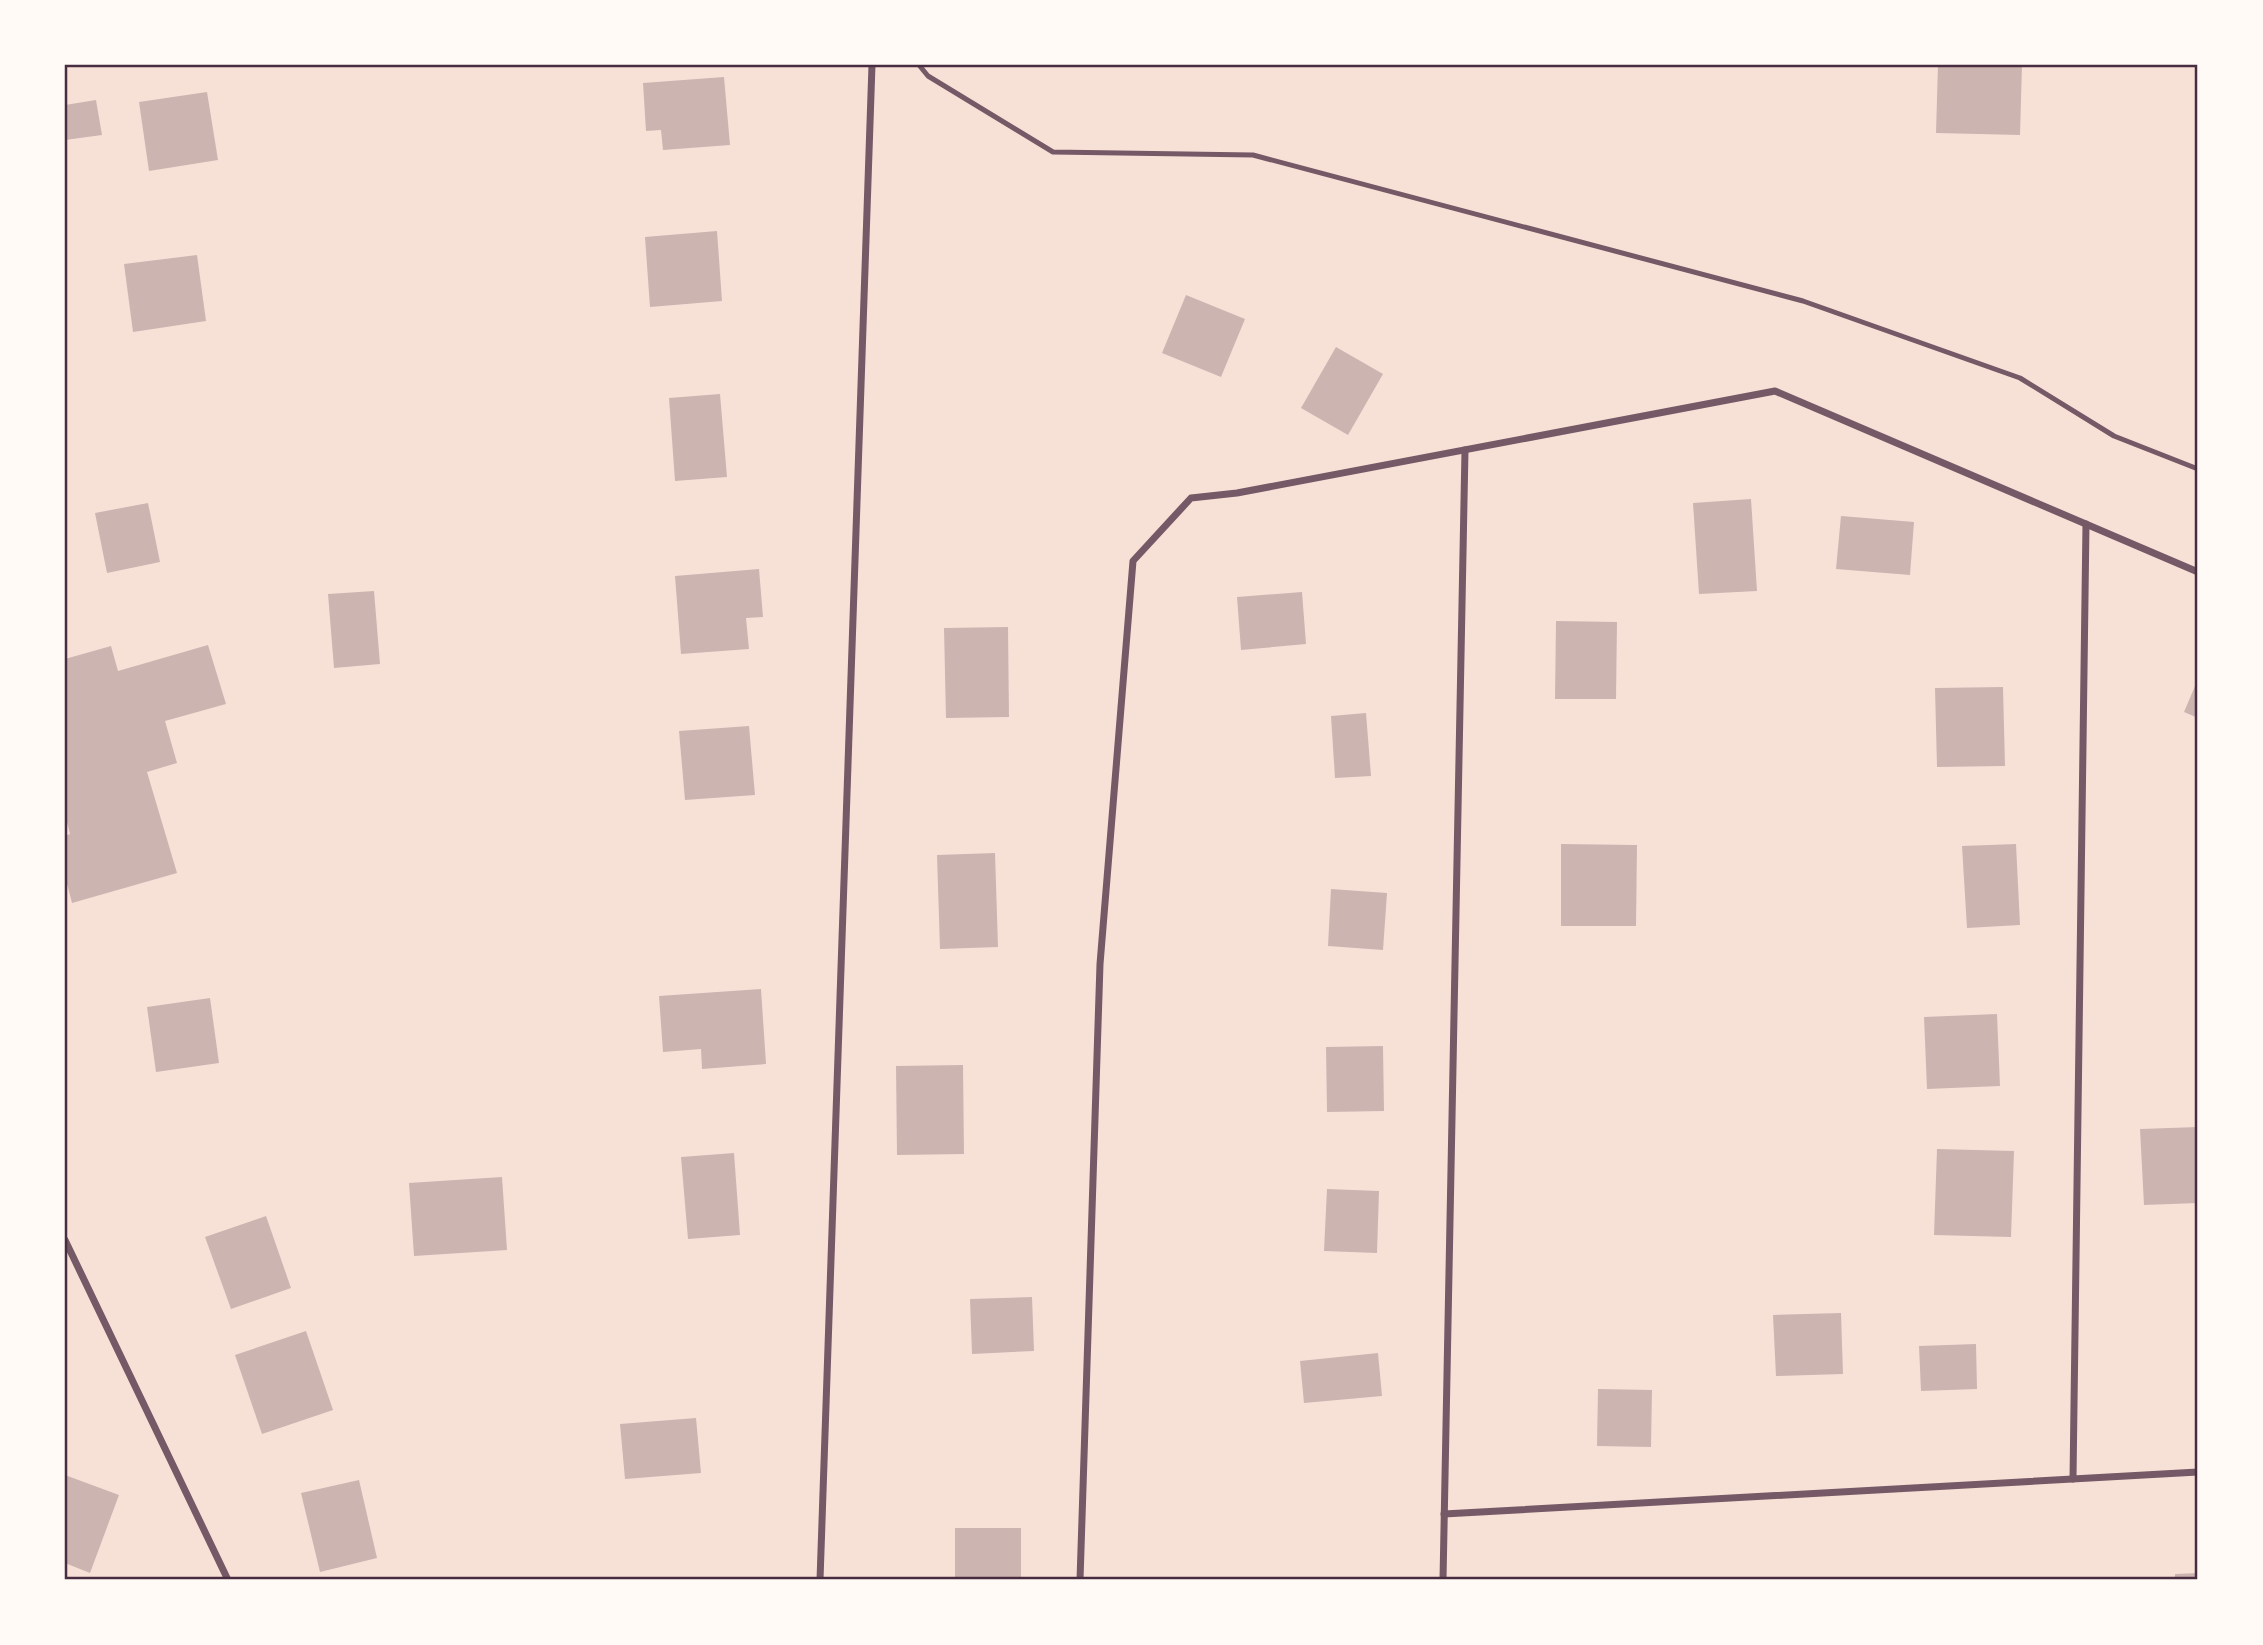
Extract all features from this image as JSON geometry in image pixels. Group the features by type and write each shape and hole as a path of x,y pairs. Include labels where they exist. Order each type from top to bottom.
{"street":[{"path":"820,1580 872,65"},
{"path":"1080,1580 1100,964 1133,561 1191,498 1237,493 1775,391 2198,572"},
{"path":"1443,1580 1465,450"},
{"path":"2073,1479 2086,524"},
{"path":"65,1240 228,1580"},
{"path":"1444,1514 2198,1472"}],"lane":[{"path":"919,65 928,76 1053,152 1253,155 1803,301 2020,378 2114,436 2198,468"}],"building":[{"path":"1938,65 2022,65 2020,135 1936,133"},
{"path":"724,77 730,145 663,150 661,130 646,131 643,83"},
{"path":"207,92 218,160 149,171 139,102"},
{"path":"96,100 102,135 65,140 65,105"},
{"path":"717,231 722,301 650,307 645,237"},
{"path":"197,255 206,321 133,332 124,264"},
{"path":"1186,295 1245,319 1221,377 1162,353"},
{"path":"1336,347 1383,374 1348,435 1301,408"},
{"path":"720,394 727,477 675,481 669,398"},
{"path":"1751,499 1757,591 1699,594 1693,503"},
{"path":"148,503 160,562 107,573 95,513"},
{"path":"1841,516 1914,522 1910,575 1836,569"},
{"path":"759,569 763,617 746,618 749,649 681,654 675,576"},
{"path":"374,591 380,664 334,668 328,594"},
{"path":"1302,592 1306,644 1241,650 1237,597"},
{"path":"1556,621 1617,622 1616,699 1555,699"},
{"path":"1008,627 1009,717 946,718 944,628"},
{"path":"208,645 226,704 165,721 177,763 147,772 177,873 72,903 65,876 65,836 70,834 65,814 65,659 111,646 118,671"},
{"path":"2198,679 2198,718 2184,712"},
{"path":"2003,687 2005,766 1937,767 1935,688"},
{"path":"1366,713 1371,776 1335,778 1331,716"},
{"path":"749,726 755,795 685,800 679,731"},
{"path":"1561,844 1637,845 1636,926 1561,926"},
{"path":"2016,844 2020,925 1967,928 1962,846"},
{"path":"995,853 998,947 940,949 937,855"},
{"path":"1331,889 1387,893 1383,950 1328,946"},
{"path":"761,989 766,1064 702,1069 701,1049 663,1052 659,996"},
{"path":"210,998 219,1063 156,1072 147,1007"},
{"path":"1997,1014 2000,1086 1927,1089 1924,1017"},
{"path":"1383,1046 1384,1111 1327,1112 1326,1047"},
{"path":"963,1065 964,1154 897,1155 896,1066"},
{"path":"2198,1127 2198,1203 2144,1205 2140,1129"},
{"path":"1937,1149 2014,1151 2011,1237 1934,1235"},
{"path":"734,1153 740,1235 688,1239 681,1157"},
{"path":"502,1177 507,1250 414,1256 409,1183"},
{"path":"1327,1189 1379,1191 1377,1253 1324,1251"},
{"path":"266,1216 291,1288 231,1309 205,1237"},
{"path":"1032,1297 1034,1351 972,1354 970,1299"},
{"path":"1841,1313 1843,1374 1776,1376 1773,1315"},
{"path":"306,1331 333,1410 262,1434 235,1355"},
{"path":"1976,1344 1977,1389 1921,1391 1919,1346"},
{"path":"1378,1353 1382,1396 1304,1403 1300,1361"},
{"path":"1598,1389 1652,1390 1651,1447 1597,1446"},
{"path":"696,1418 701,1473 625,1479 620,1424"},
{"path":"65,1475 119,1495 90,1573 65,1563"},
{"path":"359,1480 377,1558 320,1572 301,1493"},
{"path":"955,1528 1021,1528 1021,1580 955,1580"},
{"path":"2198,1573 2198,1580 2175,1580 2175,1574"}]}
